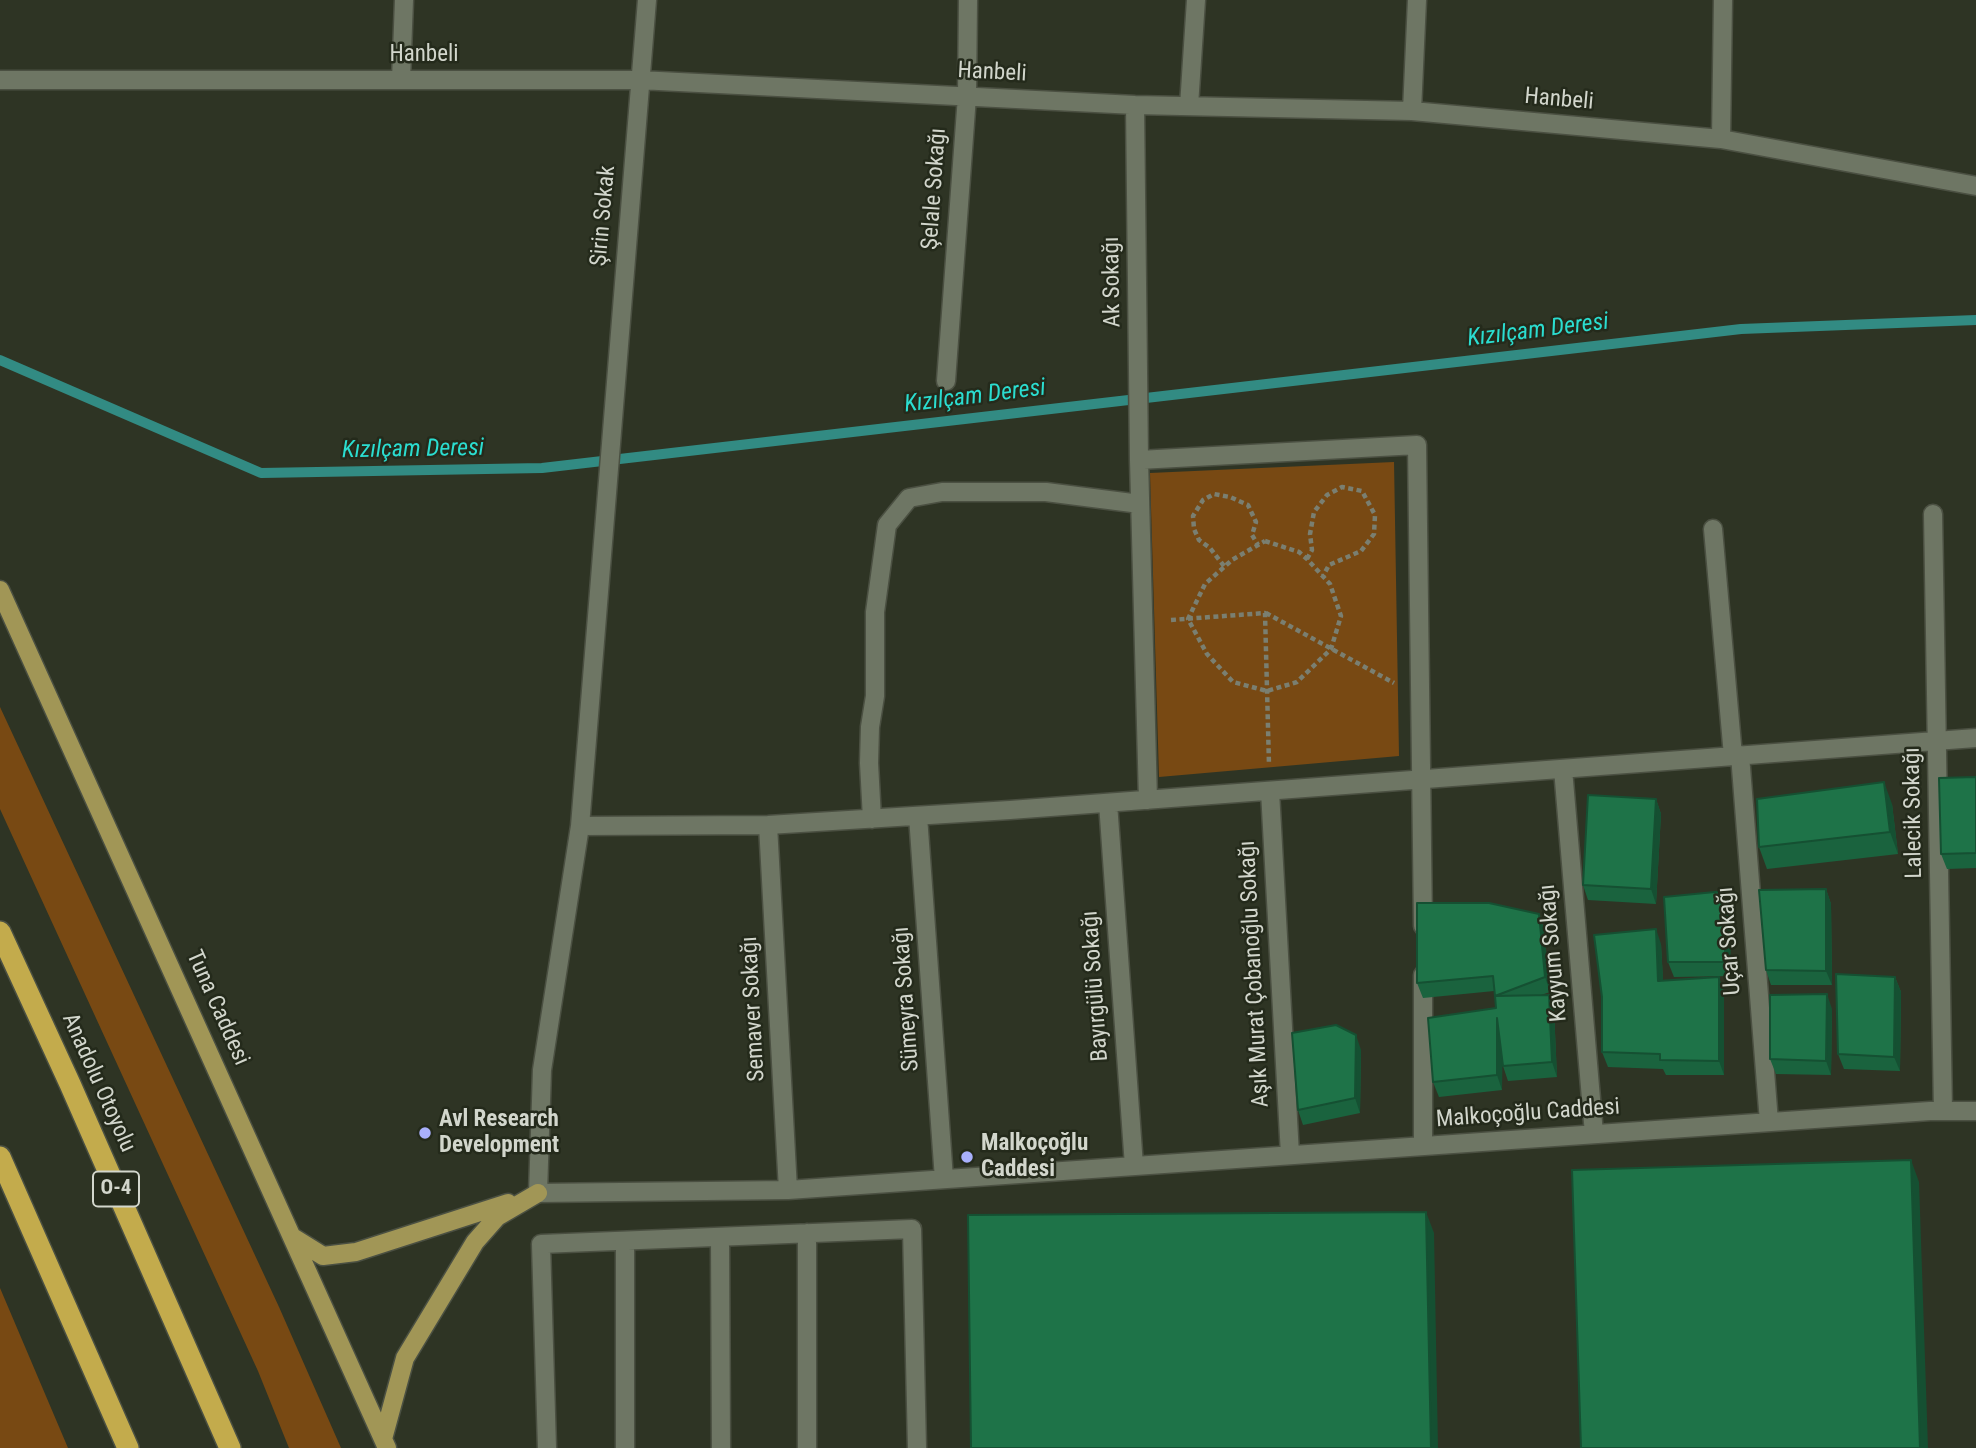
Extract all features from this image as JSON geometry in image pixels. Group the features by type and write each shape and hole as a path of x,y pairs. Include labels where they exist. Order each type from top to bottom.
{"highway":[{"name":"Anadolu Otoyolu","path":"0,932 76,1097 230,1448"},
{"path":"0,1157 128,1448"}],"main road":[{"name":"Tuna Caddesi","path":"0,590 385,1444"},
{"path":"294,1238 323,1256 356,1252 538,1193"},
{"path":"385,1444 405,1358 475,1242 497,1217 538,1193"}],"street":[{"path":"401,80 404,0"},
{"name":"Şirin Sokak","path":"538,1193 542,1070 580,826 647,0"},
{"name":"Şelale Sokağı","path":"946,380 967,96 968,0"},
{"path":"1189,106 1196,0"},
{"path":"1412,111 1417,0"},
{"path":"1721,139 1723,0"},
{"name":"Hanbeli","path":"0,80 639,80 1135,105 1412,111 1721,139 1976,186"},
{"name":"Ak Sokağı","path":"1135,105 1139,460 1148,800"},
{"path":"1139,460 1417,445 1422,779 1423,1146"},
{"path":"872,819 869,763 870,727 875,696 875,612 887,525 909,498 942,492 1046,492 1140,504"},
{"name":"Lalecik Sokağı","path":"1933,514 1943,1111"},
{"name":"Uçar Sokağı","path":"1713,529 1769,1122"},
{"path":"580,826 768,825 872,819 1976,738"},
{"name":"Kayyum Sokağı","path":"1563,769 1594,1134"},
{"name":"Aşık Murat Çobanoğlu Sokağı","path":"1270,791 1290,1155"},
{"name":"Bayırgülü Sokağı","path":"1108,803 1134,1166"},
{"name":"Sümeyra Sokağı","path":"918,816 944,1179"},
{"name":"Semaver Sokağı","path":"768,825 788,1190"},
{"name":"Malkoçoğlu Caddesi","path":"538,1193 788,1190 1769,1122 1976,1111"},
{"path":"547,1448 541,1244 912,1229 917,1448"},
{"path":"807,1233 807,1448"},
{"path":"720,1237 721,1448"},
{"path":"625,1241 625,1448"}],"path":[{"path":"1307,559 1312,550 1310,534 1314,512 1327,495 1342,487 1362,491 1375,515 1374,534 1361,551 1329,565 1323,576"},
{"path":"1224,566 1210,548 1199,540 1194,529 1193,516 1203,500 1214,494 1248,505 1256,522 1252,534 1258,545"},
{"path":"1265,541 1298,552 1307,559 1330,584 1341,615 1331,649 1297,682 1267,691 1233,682 1207,654 1188,619 1205,584 1224,566 1265,541"},
{"path":"1143,622 1265,613 1421,698"},
{"path":"1265,613 1270,791"}],"shaded area":[{"path":"1394,462 1399,756 1159,777 1150,473"},
{"path":"0,707 279,1307 341,1448 289,1448 258,1371 0,809"},
{"path":"0,1288 68,1448 0,1448"}],"building":[{"path":"1976,777 1976,853 1941,854 1939,778"},
{"path":"1884,782 1890,832 1759,847 1757,799"},
{"path":"1588,795 1656,799 1651,889 1583,885"},
{"path":"1826,889 1826,971 1766,970 1759,890"},
{"path":"1725,891 1725,962 1668,962 1664,897"},
{"path":"1417,903 1489,903 1539,914 1545,977 1495,996 1493,976 1417,983"},
{"path":"1656,929 1658,981 1719,977 1719,1061 1660,1060 1660,1054 1602,1052 1602,997 1594,935"},
{"path":"1836,974 1895,977 1894,1057 1838,1054"},
{"path":"1827,994 1826,1061 1770,1059 1770,995"},
{"path":"1549,995 1552,1062 1503,1066 1497,1018 1497,1075 1433,1082 1428,1018 1496,1008 1495,996"},
{"path":"1336,1025 1356,1035 1355,1098 1298,1110 1292,1033"},
{"path":"1911,1160 1920,1448 1581,1448 1572,1170"},
{"path":"1426,1212 1431,1448 971,1448 968,1215"}],"waterway":[{"name":"Kızılçam Deresi","path":"0,360 261,473 542,468 1741,329 1976,320"}],"place":[{"name":"Avl Research Development","path":"425,1133"},
{"name":"Malkoçoğlu Caddesi","path":"967,1157"}]}
